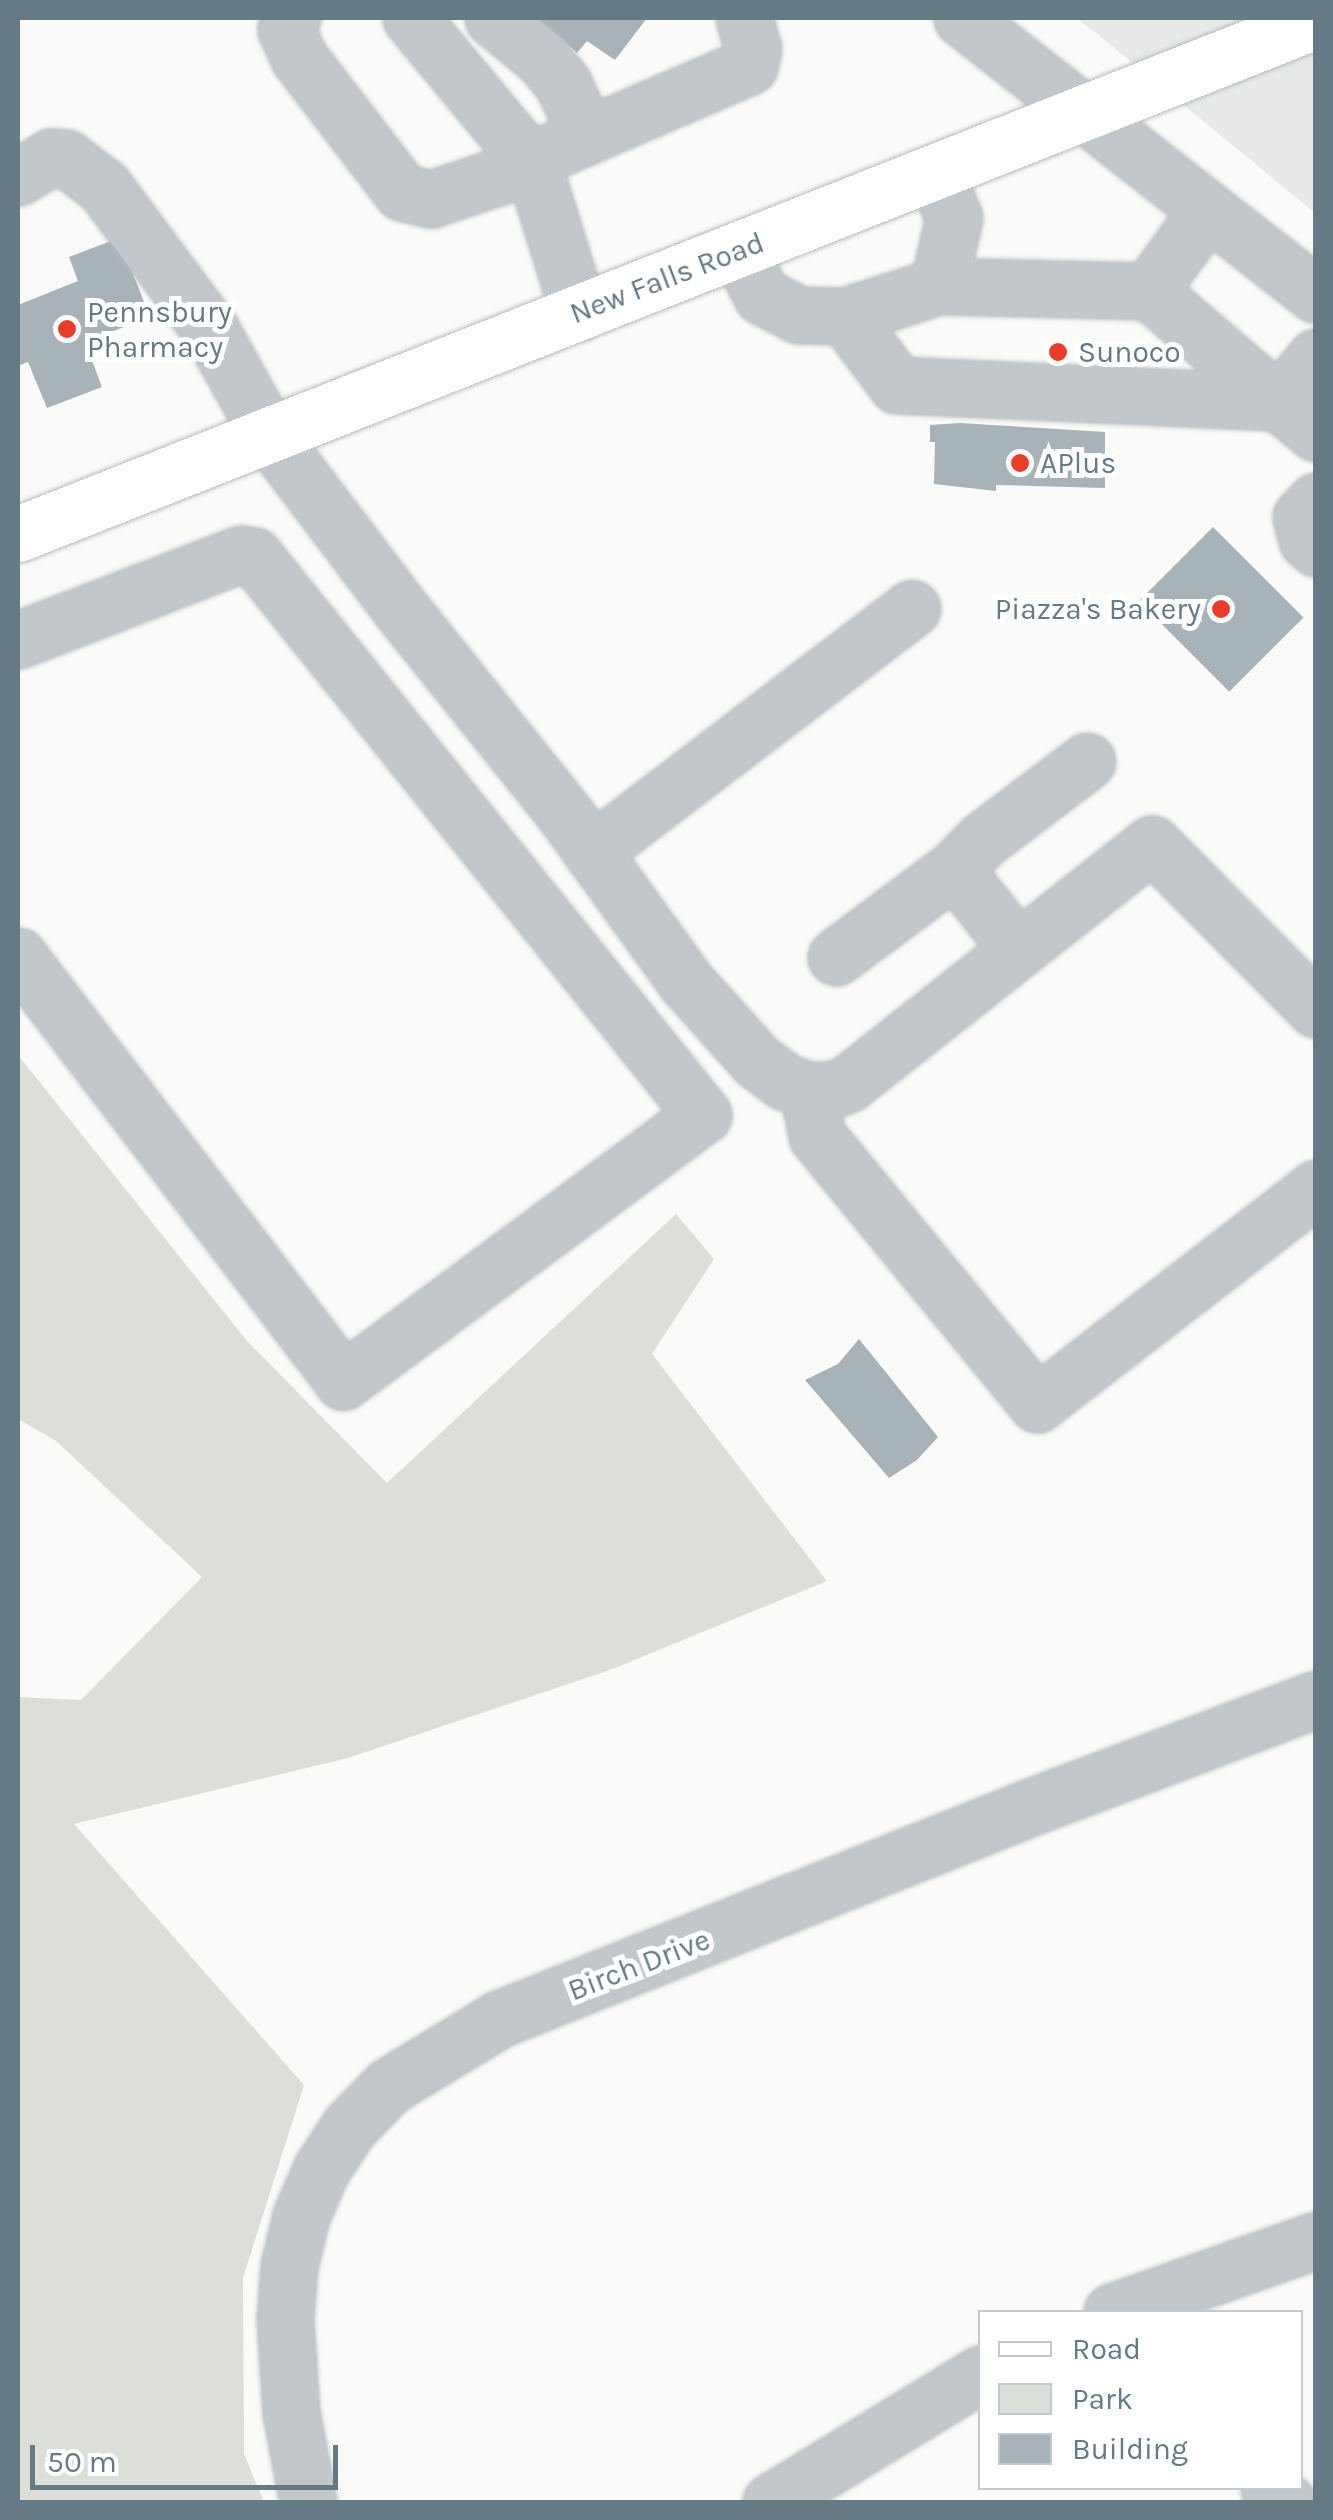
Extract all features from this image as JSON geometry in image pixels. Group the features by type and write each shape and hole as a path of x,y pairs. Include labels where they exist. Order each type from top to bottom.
{"main road":[{"name":"New Falls Road","path":"18,534 1316,21"}],"street":[{"path":"292,18 286,29 298,58 402,192 431,200 534,165 547,153 749,66 754,49 744,18"},
{"path":"411,18 534,165 579,313"},
{"path":"493,18 543,59 563,84 587,135"},
{"path":"962,18 1316,295"},
{"path":"18,177 51,157 66,158 104,187 211,332 269,434 592,852 686,982 757,1061 784,1081 808,1090 832,1090 849,1082 1152,844 1316,1010"},
{"path":"936,172 954,218 938,286"},
{"path":"1148,291 1207,211"},
{"path":"738,250 762,296 798,315 844,316 938,286 1148,291 1297,418"},
{"path":"844,316 897,386 1297,418"},
{"path":"1297,418 1316,357"},
{"path":"1316,502 1301,517 1306,540 1316,548"},
{"path":"18,640 241,554 254,556 704,1115 342,1381 18,956"},
{"path":"592,852 912,608"},
{"path":"385,719 455,677"},
{"path":"836,956 954,869 984,839 1087,761"},
{"path":"954,869 1018,949"},
{"path":"808,1090 817,1136 1036,1404 1316,1188"},
{"name":"Birch Drive","path":"308,2502 290,2412 285,2318 289,2266 301,2216 321,2170 349,2127 389,2086 499,2019 1036,1805 1315,1700"},
{"path":"1124,2310 1168,2303 1316,2240"},
{"path":"771,2502 978,2375"}],"shaded area":[{"path":"1076,18 1315,18 1315,213 1096,33"}],"green space":[{"path":"18,1055 247,1341 387,1483 676,1214 714,1259 652,1354 827,1581 610,1670 348,1758 74,1824 304,2085 243,2278 244,2454 264,2502 18,2502 18,1697 81,1700 202,1577 56,1441 18,1419"}],"building":[{"path":"517,18 647,18 615,60 587,41 577,53 566,43 560,51"},
{"name":"Pennsbury Pharmacy","path":"119,238 150,317 85,342 102,387 47,408 28,362 18,366 18,305 78,281 69,257"},
{"name":"APlus","path":"960,423 1105,432 1105,488 996,485 996,491 934,484 935,442 930,442 930,425"},
{"name":"Piazza's Bakery","path":"1213,527 1304,618 1229,692 1139,601"},
{"path":"859,1339 938,1437 917,1460 889,1478 805,1380 838,1364"}],"place":[{"name":"Pennsbury Pharmacy","path":"67,329"},
{"name":"Sunoco","path":"1058,352"},
{"name":"APlus","path":"1020,463"},
{"name":"Piazza's Bakery","path":"1221,609"}]}
